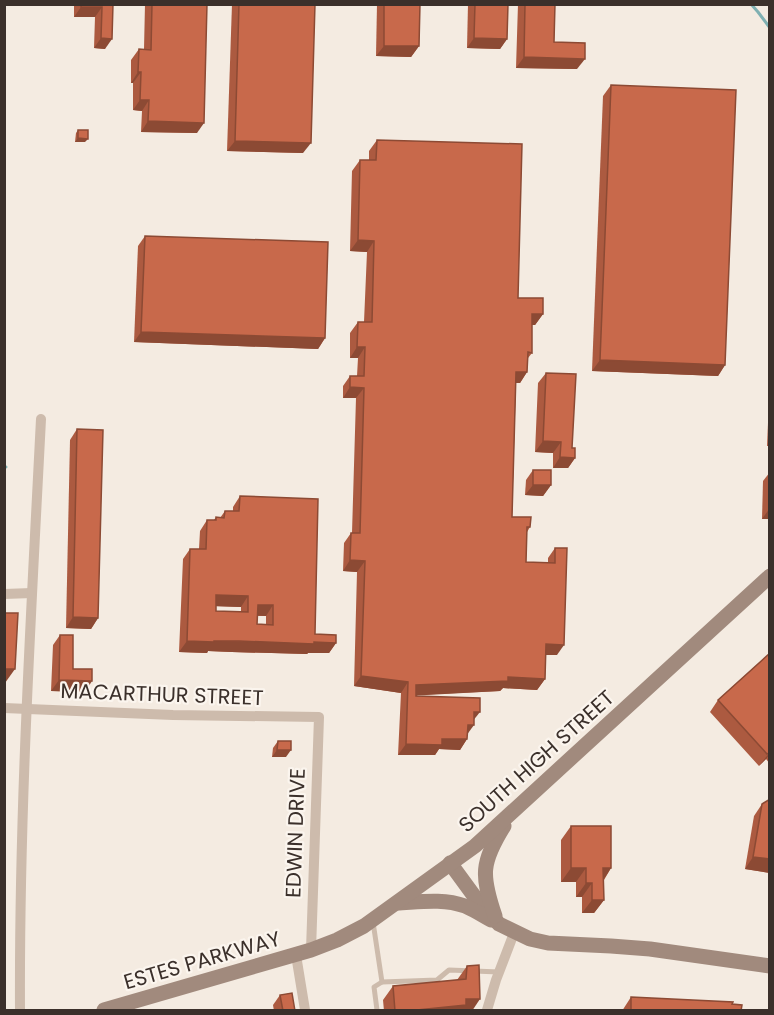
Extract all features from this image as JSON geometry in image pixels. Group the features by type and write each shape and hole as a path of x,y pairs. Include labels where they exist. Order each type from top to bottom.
{"main road":[{"name":"SOUTH HIGH STREET","path":"311,950 351,933 373,920 474,846 770,576"},
{"path":"498,924 486,889 485,870 488,854 516,808"},
{"path":"450,863 498,924"},
{"path":"397,903 451,902 466,907 514,933 548,943 632,947 770,966"},
{"name":"ESTES PARKWAY","path":"104,1011 311,950"}],"street":[{"path":"20,1011 26,709 41,419"},
{"path":"4,594 32,593"},
{"name":"MACARTHUR STREET","path":"4,708 173,715 319,717"},
{"name":"EDWIN DRIVE","path":"311,950 319,717"},
{"path":"487,1011 514,933"},
{"path":"296,955 305,1011"}],"lane":[{"path":"373,920 382,982"},
{"path":"377,1011 374,987 382,982 437,980 449,970 499,972"}],"building":[{"path":"81,4 113,4 112,39 101,38 102,7 81,7"},
{"path":"152,4 207,4 204,123 148,121 149,100 140,100 141,72 138,72 139,49 151,50"},
{"path":"239,4 315,4 311,143 235,141"},
{"path":"384,4 420,4 419,46 384,46"},
{"path":"475,4 508,4 507,39 474,38"},
{"path":"525,4 555,4 554,42 585,43 585,59 524,57"},
{"path":"611,85 736,90 725,365 600,360"},
{"path":"78,130 88,130 88,139 78,138"},
{"path":"377,140 522,144 518,298 543,298 543,314 532,314 532,353 528,352 527,372 516,372 512,517 531,517 530,527 527,527 526,562 555,563 555,548 567,548 564,645 546,644 545,679 508,677 508,681 416,685 416,696 480,698 480,712 474,712 474,725 468,725 467,739 442,739 442,745 406,744 408,682 361,676 365,561 350,560 351,533 360,533 364,388 350,387 350,376 364,376 365,347 357,347 358,322 372,322 374,241 358,240 360,160 376,160"},
{"path":"145,236 328,242 325,338 141,332"},
{"path":"546,373 576,374 572,448 575,448 575,458 560,457 561,442 543,441"},
{"path":"77,429 103,430 98,618 73,617"},
{"path":"533,470 551,470 551,485 533,485"},
{"path":"240,496 318,499 315,634 336,635 336,643 187,641 190,549 206,549 207,520 216,520 216,517 224,518 225,511 239,511","holes":["216,595 248,596 248,612 216,611","258,605 273,605 273,625 257,624"]},
{"path":"4,613 18,613 15,669 4,669"},
{"path":"60,635 73,635 73,669 92,669 92,681 59,680"},
{"path":"770,653 770,752 767,754 718,700"},
{"path":"278,741 291,741 291,750 277,750"},
{"path":"770,799 770,859 753,857 762,804"},
{"path":"571,826 611,826 611,868 603,868 604,900 592,900 592,883 586,883 586,868 571,868"},
{"path":"479,965 480,999 466,999 466,1005 395,1011 393,986 466,979 467,966"},
{"path":"292,993 295,1011 283,1011 280,995"},
{"path":"631,997 733,1002 732,1004 742,1005 741,1011 631,1011"}],"waterway":[{"path":"751,4 770,28"}]}
